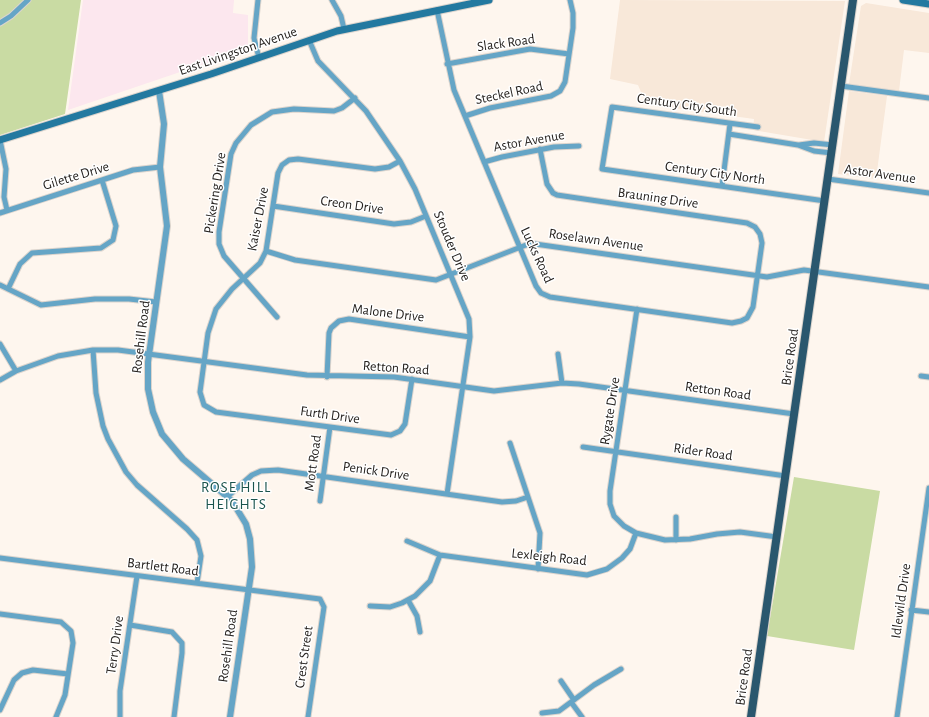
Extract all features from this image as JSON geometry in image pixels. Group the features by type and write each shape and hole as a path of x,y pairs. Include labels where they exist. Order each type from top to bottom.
{"main road":[{"name":"East Livingston Avenue","path":"0,140 159,91 344,29 489,0"},
{"name":"Brice Road","path":"751,717 854,0"},
{"path":"903,0 929,4"}],"street":[{"path":"0,23 11,16 28,0"},
{"path":"258,0 254,38 259,58"},
{"path":"332,0 341,16 344,29"},
{"name":"Steckel Road","path":"464,116 490,108 557,93 562,88 565,82 573,21 570,0"},
{"name":"Lucks Road","path":"437,10 452,86 536,286 541,293 550,297 732,323 741,322 747,318 752,310 757,276"},
{"name":"Stouder Drive","path":"309,40 315,57 321,65 355,98 378,126 400,161 426,216 469,319 470,337 447,494"},
{"name":"Slack Road","path":"447,64 530,49 569,54"},
{"path":"842,86 929,98"},
{"name":"Rosehill Road","path":"159,91 164,124 160,166 167,226 149,353 147,372 148,393 153,412 162,434 183,459 228,496 242,516 250,539 252,560 230,717"},
{"name":"Pickering Drive","path":"277,317 224,256 218,238 228,166 236,143 251,125 272,112 294,108 334,111 342,108 355,98"},
{"name":"Century City South","path":"602,169 612,107 758,127"},
{"path":"722,186 730,124"},
{"name":"Century City South","path":"729,134 798,145 814,151 833,149"},
{"path":"0,140 6,169 4,197 7,210"},
{"name":"Century City South","path":"798,145 814,143 833,149"},
{"name":"Astor Avenue","path":"484,162 540,150 564,146 579,146"},
{"name":"Brauning Drive","path":"540,150 547,184 552,193 557,195 747,223 755,227 762,239 757,276"},
{"name":"Kaiser Drive","path":"204,405 200,392 208,333 216,309 232,289 260,263 266,251 279,169 289,160 298,159 375,170 389,167 400,161"},
{"name":"Gilette Drive","path":"0,213 133,170 160,166"},
{"name":"Century City North","path":"602,169 825,201"},
{"name":"Astor Avenue","path":"828,179 929,193"},
{"path":"8,289 20,264 32,253 101,248 113,240 116,226 102,180"},
{"name":"Creon Drive","path":"273,206 394,224 411,222 426,216"},
{"name":"Roselawn Avenue","path":"266,251 295,260 440,280 520,248 535,244 757,276 774,277 796,270 815,271 929,287"},
{"path":"0,285 41,305 95,299 129,299 156,302"},
{"name":"Rygate Drive","path":"636,533 624,526 614,516 610,498 637,309"},
{"name":"Malone Drive","path":"327,377 329,333 339,321 349,319 470,337"},
{"path":"0,344 16,371"},
{"path":"93,350 96,393 103,426 108,439 126,472 137,484 187,528 197,540 201,556 197,583"},
{"name":"Retton Road","path":"0,380 16,371 58,356 93,350 149,353 327,377 382,376 412,379 497,391 562,383 626,390 794,414"},
{"path":"558,354 562,383"},
{"path":"920,376 929,377"},
{"name":"Furth Drive","path":"204,405 216,412 386,435 400,432 407,419 412,379"},
{"name":"Mott Road","path":"320,501 330,428"},
{"path":"510,443 540,533 538,570"},
{"name":"Rider Road","path":"583,447 786,476"},
{"name":"Penick Drive","path":"228,496 245,479 261,471 278,470 502,502 516,501 528,497"},
{"name":"Idlewild Drive","path":"897,717 929,488"},
{"path":"676,517 676,540"},
{"path":"636,533 653,538 676,540 727,532 777,536"},
{"name":"Lexleigh Road","path":"407,541 440,555 538,570 586,575 601,571 622,558 630,549 636,533"},
{"path":"370,606 390,607 408,600 420,592 430,581 440,555"},
{"name":"Bartlett Road","path":"0,558 308,597 322,601"},
{"name":"Terry Drive","path":"120,717 120,691 137,576"},
{"path":"408,600 417,616 420,632"},
{"name":"Crest Street","path":"308,717 324,607 322,601"},
{"path":"911,610 929,612"},
{"path":"0,614 64,623 69,628 73,639 68,674 63,703 56,717"},
{"path":"130,625 172,632 182,643 174,717"},
{"path":"0,710 14,680 22,673 33,670 68,674"},
{"path":"542,713 555,712 599,682 621,670"},
{"path":"561,681 582,717"}],"shaded area":[{"path":"83,0 234,0 233,13 248,15 248,49 68,110"},
{"path":"620,0 845,1 824,142 753,130 754,119 646,104 638,85 610,79"},
{"path":"866,3 929,13 929,53 904,50 899,91 849,84 861,6"},
{"path":"849,91 887,96 876,179 838,174"}],"green space":[{"path":"0,0 81,0 65,114 0,135"},
{"path":"794,477 880,491 854,650 767,636"}],"district":[{"name":"ROSE HILL HEIGHTS","path":"236,496"}]}
